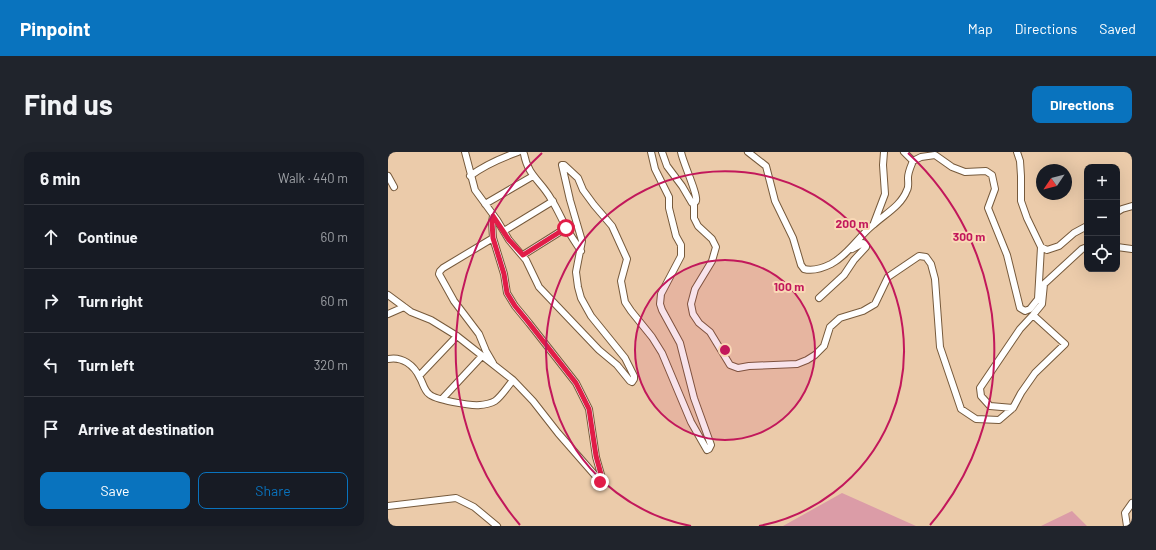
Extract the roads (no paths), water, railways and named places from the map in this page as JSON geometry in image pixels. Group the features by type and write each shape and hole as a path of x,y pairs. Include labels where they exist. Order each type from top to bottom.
{"street":[{"path":"465,152 470,176 475,190 513,246 523,255 539,287 598,350 617,365 632,382 634,376 625,358 591,316 581,298 576,272 582,241 570,200 562,164 567,166 574,174 594,205 612,226 627,259 621,281 625,302 630,311 652,337 662,353 691,422 707,450 711,445 694,398 682,349 660,304 661,294 681,256 681,245 676,236 669,208 669,197 655,169 651,152"},
{"path":"470,176 495,161 518,152"},
{"path":"523,152 528,168 553,201 566,228 581,251"},
{"path":"662,152 667,166 682,186 692,203 694,203"},
{"path":"681,152 682,159 695,193 696,200 694,203 694,218 698,226 712,239 716,247 712,261 695,289 691,304 699,323 710,332 730,365 738,368 749,366 797,364 807,360 815,355 824,346 830,327 840,318 863,311 875,304 888,277 919,256 926,257 931,264 935,279 940,347 961,409 976,419 999,420 1013,408 1021,393 1035,373 1065,344 1034,315"},
{"path":"748,152 766,166 775,201 793,238 804,269 810,270 830,265 863,243 866,245 844,275 819,298"},
{"path":"873,224 885,194 883,165 884,152"},
{"path":"904,152 913,160"},
{"path":"1013,408 990,406 981,396 980,388 1020,329 1034,315 1042,304 1041,247 1020,202 1022,176 1017,152"},
{"path":"913,160 935,155 952,167 965,172 986,171 992,175 996,189 988,208 1007,255 1020,308 1025,311 1030,309 1038,299 1042,284 1084,248"},
{"path":"846,253 873,224 887,215 902,200 908,189 908,177 913,160"},
{"path":"388,176 394,187"},
{"path":"484,204 533,176"},
{"path":"504,232 553,201"},
{"path":"1120,210 1132,206"},
{"path":"388,295 411,312 431,320 457,336 513,380 533,401 600,482 602,481 596,456 589,409 576,383 515,306 507,293 504,274 493,238 493,216"},
{"path":"523,255 566,228"},
{"path":"1041,247 1047,250 1059,246 1074,233 1084,228"},
{"path":"493,238 440,270 440,274 454,301 479,334 486,351 495,366"},
{"path":"1120,248 1132,250"},
{"path":"388,314 404,307"},
{"path":"419,376 457,336"},
{"path":"442,399 482,356"},
{"path":"388,359 401,359 409,364 419,376 430,395 450,402 480,405 494,401 513,380"},
{"path":"388,506 456,498 474,507 497,526"},
{"path":"1127,526 1125,513 1132,503"}]}
